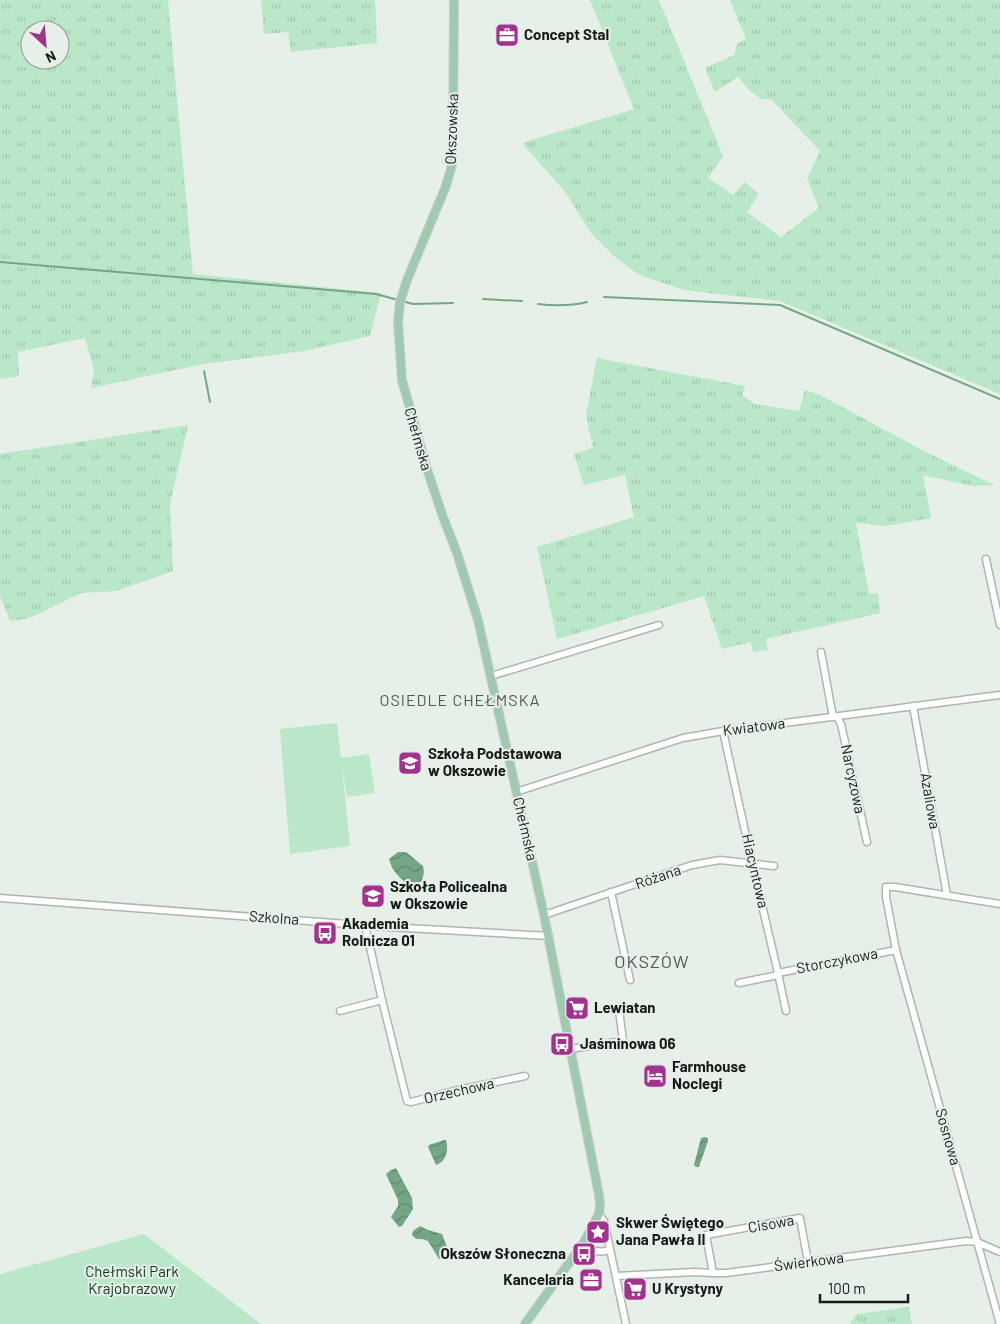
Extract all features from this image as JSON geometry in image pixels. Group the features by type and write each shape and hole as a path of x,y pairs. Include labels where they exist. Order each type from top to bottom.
{"main road":[{"name":"Okszowska","path":"399,308 406,280 446,186 452,165 454,136 454,0"},
{"name":"Chełmska","path":"399,308 398,332 401,371 408,403 427,469 476,612 549,936 599,1195 600,1205 598,1214"},
{"path":"525,1324 584,1242 598,1214"}],"street":[{"path":"986,559 1000,625"},
{"path":"491,676 660,625"},
{"name":"Narcyzowa","path":"821,652 835,717 841,724 867,842"},
{"name":"Kwiatowa","path":"516,792 683,738 723,731 1000,695"},
{"name":"Azaliowa","path":"913,706 947,895"},
{"name":"Hiacyntowa","path":"723,731 786,1011"},
{"name":"Różana","path":"544,915 692,865 720,860 774,866"},
{"name":"Storczykowa","path":"739,983 896,950 886,897 886,887 1000,904"},
{"path":"611,892 630,980"},
{"name":"Szkolna","path":"0,898 365,925 549,936"},
{"name":"Orzechowa","path":"365,925 407,1101 411,1102 525,1076"},
{"name":"Sosnowa","path":"896,950 1000,1324"},
{"path":"340,1011 382,1000"},
{"path":"570,1049 623,1041 619,1010"},
{"name":"Chełmska","path":"598,1214 604,1221 626,1324"},
{"name":"Cisowa","path":"713,1273 706,1235 800,1218 808,1262"},
{"path":"584,1242 588,1248 595,1252 610,1250"},
{"name":"Świerkowa","path":"616,1276 695,1272 713,1273 966,1242 977,1242 1000,1252"}],"green space":[{"path":"0,0 168,0 193,274 381,293 370,336 304,351 204,364 91,388 94,370 85,338 18,352 19,376 0,379"},
{"path":"261,0 375,0 377,43 291,52 288,32 264,34"},
{"path":"590,0 659,0 723,156 708,178 733,195 745,182 759,194 747,212 781,237 819,208 807,179 820,151 772,100 761,99 749,90 738,77 715,92 705,68 734,55 737,44 746,39 730,0 1000,0 1000,394 780,301 684,290 639,275 615,257 590,232 566,193 522,143 634,109"},
{"path":"597,358 745,386 742,395 755,404 799,411 805,390 820,395 924,451 994,485 972,486 923,475 931,518 886,526 856,523 869,594 878,593 880,613 766,639 768,650 753,652 751,642 722,649 704,596 557,639 537,547 634,517 625,475 584,485 574,454 593,448 586,415"},
{"path":"188,425 170,504 173,571 117,591 81,593 30,618 10,621 0,596 0,454"},
{"path":"337,723 341,758 369,754 375,793 347,797 342,766 350,846 290,854 280,729"},
{"name":"Chełmski Park Krajobrazowy","path":"144,1234 261,1324 0,1324 0,1274"},
{"path":"909,1307 912,1324 849,1324 857,1314"}],"water":[{"path":"398,852 406,852 423,866 422,881 410,886 396,874 389,859"},
{"path":"701,1138 708,1138 708,1141 699,1167 696,1167 694,1165"},
{"path":"446,1140 447,1144 447,1152 442,1161 436,1165 428,1147"},
{"path":"396,1168 412,1198 413,1209 402,1226 399,1227 391,1217 398,1206 398,1200 386,1174"},
{"path":"420,1226 442,1234 449,1252 448,1258 439,1259 428,1241 416,1239 412,1235 413,1231"}],"waterway":[{"path":"0,262 376,294 398,300"},
{"path":"604,297 780,305 1000,399"},
{"path":"483,299 522,301"},
{"path":"402,301 413,304 453,303"},
{"path":"538,304 563,305 587,302"},
{"path":"204,371 210,402"}],"place":[{"name":"Concept Stal","path":"507,35"},
{"name":"Szkoła Podstawowa w Okszowie","path":"410,763"},
{"name":"Szkoła Policealna w Okszowie","path":"373,896"},
{"name":"Akademia Rolnicza 01","path":"325,933"},
{"name":"Lewiatan","path":"577,1008"},
{"name":"Jaśminowa 06","path":"562,1044"},
{"name":"Farmhouse Noclegi","path":"655,1076"},
{"name":"Skwer Świętego Jana Pawła II","path":"598,1232"},
{"name":"Okszów Słoneczna","path":"584,1254"},
{"name":"Kancelaria","path":"591,1280"},
{"name":"U Krystyny","path":"635,1289"}],"district":[{"name":"OSIEDLE CHEŁMSKA","path":"460,700"},
{"name":"OKSZÓW","path":"652,962"}]}
